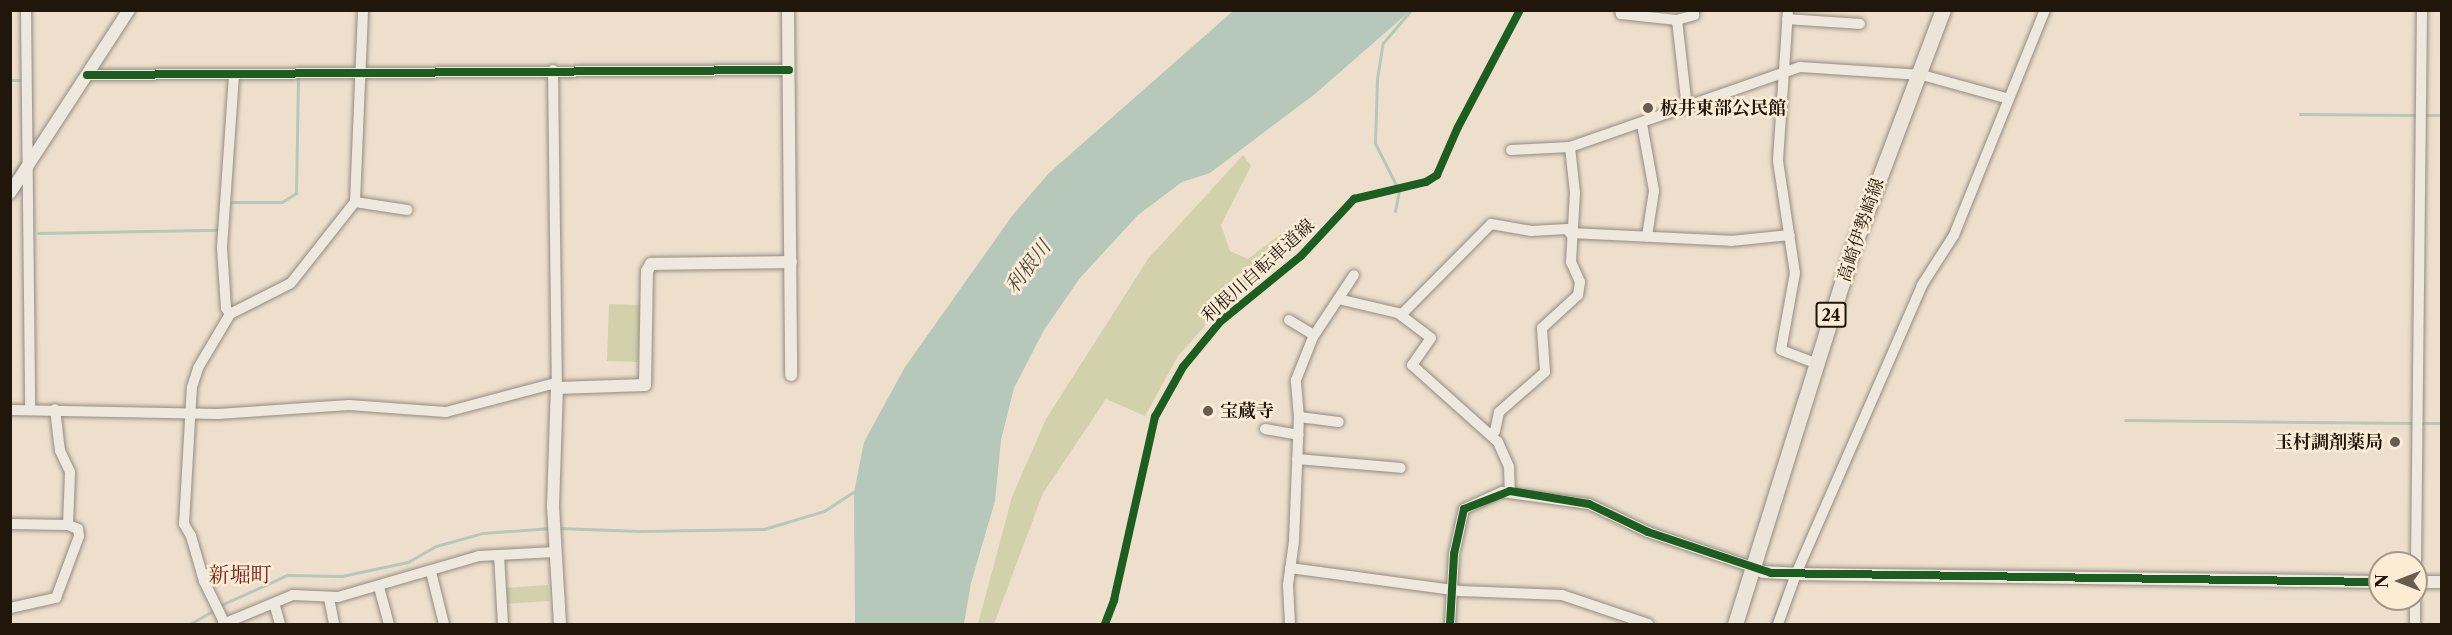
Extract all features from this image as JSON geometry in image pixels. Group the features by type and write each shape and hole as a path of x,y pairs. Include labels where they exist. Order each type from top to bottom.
{"main road":[{"name":"高崎伊勢崎線","path":"1735,624 1851,253 1943,10"}],"street":[{"path":"26,10 30,409"},
{"path":"10,193 129,10"},
{"path":"363,10 364,73 355,152 356,202 291,283 230,314 198,368 191,413 183,519 223,622 293,596 329,598 379,587 473,558 555,546"},
{"path":"788,10 791,375"},
{"path":"1620,10 1621,14 1677,20 1694,15 1694,10"},
{"path":"1778,624 1796,574 1922,285 1954,235 2045,10"},
{"path":"2416,551 2422,10"},
{"path":"1815,363 1781,350 1795,282 1778,161 1788,15 1860,24"},
{"path":"1677,20 1687,108"},
{"path":"1511,150 1570,147 1642,124 1800,67 1918,75 2009,99"},
{"path":"553,70 556,386 554,509 560,624"},
{"path":"87,75 789,70"},
{"path":"230,314 226,308 222,247 234,75"},
{"path":"1642,124 1654,191 1647,236"},
{"path":"1490,434 1495,431 1499,412 1545,372 1542,328 1578,295 1580,282 1571,262 1570,233 1575,193 1570,147"},
{"path":"356,202 407,210"},
{"path":"1401,315 1486,226 1496,224 1531,231 1567,229 1570,233 1731,241 1790,235"},
{"path":"10,410 55,408 191,413 349,405 446,412 556,386 645,385 647,271 651,264 791,262"},
{"path":"1290,624 1290,568 1299,417 1296,380 1314,335 1354,275"},
{"path":"1338,299 1401,315 1431,338 1412,365 1490,434 1509,467 1510,491"},
{"path":"1289,320 1314,335"},
{"path":"55,408 60,451 70,472 68,525"},
{"path":"1299,417 1339,422"},
{"path":"1265,429 1298,435"},
{"path":"1297,459 1401,468"},
{"path":"1450,624 1452,590 1464,509 1510,491 1589,504 1648,532 1763,572 2368,582"},
{"path":"10,524 68,525 80,532 56,598 10,608"},
{"path":"499,555 503,624"},
{"path":"1290,568 1452,590 1562,595 1648,624"},
{"path":"431,572 444,624"},
{"path":"379,587 389,624"},
{"path":"329,598 334,624"},
{"path":"274,603 280,624"}],"shaded area":[{"path":"1243,155 1251,166 1221,225 1230,251 1248,259 1306,215 1316,224 1213,317 1178,356 1145,416 1106,399 1043,493 994,624 978,624 1012,497 1046,419 1148,259"},
{"path":"609,304 640,305 638,362 607,361"},
{"path":"548,585 549,601 506,604 505,588"}],"water":[{"name":"利根川","path":"1233,11 1410,11 1315,94 1210,173 1182,182 1138,215 1080,278 1044,330 1014,388 1001,440 995,501 971,583 964,624 855,624 854,492 864,442 905,367 1012,216 1049,173"}],"waterway":[{"path":"1395,211 1399,191 1375,143 1377,79 1383,43 1411,10"},
{"path":"232,202 282,202 296,193 298,78"},
{"path":"10,80 24,80"},
{"path":"2300,114 2416,115"},
{"path":"2426,115 2442,115"},
{"path":"10,180 24,158"},
{"path":"38,233 218,230 219,223"},
{"path":"1938,251 1950,231"},
{"path":"2125,420 2414,423"},
{"path":"2421,423 2442,423"},
{"path":"558,528 640,531 764,529 824,511 855,491"},
{"path":"219,606 287,575 342,576 408,562 436,546 483,533 552,528"},
{"path":"1772,624 1782,598"},
{"path":"190,624 214,610"}],"cycle path":[{"name":"利根川自転車道線","path":"1105,624 1114,600 1155,417 1183,367 1220,322 1301,256 1354,199 1426,182 1437,175 1458,127 1520,10"},
{"path":"87,75 789,70"},
{"path":"1450,624 1454,554 1464,509 1510,491 1589,504 1648,532 1771,573 2368,582"}],"place":[{"name":"板井東部公民館","path":"1648,108"},
{"name":"宝蔵寺","path":"1208,411"},
{"name":"玉村調剤薬局","path":"2395,442"}],"district":[{"name":"新堀町","path":"240,575"}]}
